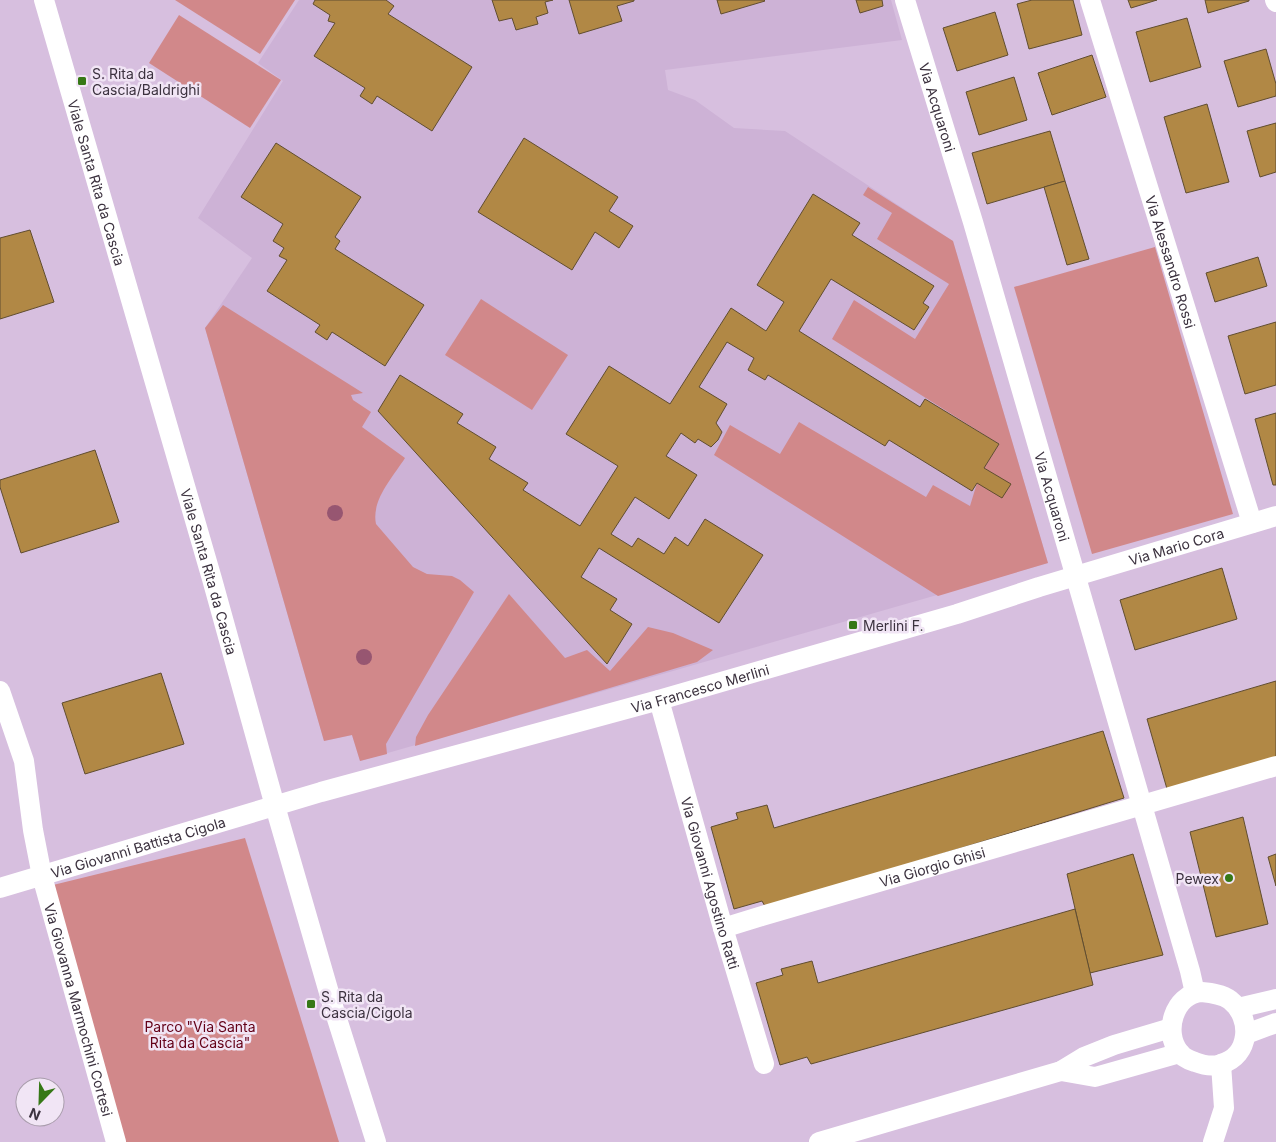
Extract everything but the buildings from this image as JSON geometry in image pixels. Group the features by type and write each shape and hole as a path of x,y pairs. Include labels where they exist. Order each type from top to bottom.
{"street":[{"name":"Viale Santa Rita da Cascia","path":"44,0 212,579 332,1003 376,1142"},
{"name":"Via Acquaroni","path":"906,0 973,222 1195,993"},
{"name":"Via Alessandro Rossi","path":"1090,0 1252,522"},
{"name":"Via Mario Cora","path":"1075,576 1276,516"},
{"name":"Via Francesco Merlini","path":"275,806 659,700 957,614 1075,576"},
{"name":"Via Giovanna Marmochini Cortesi","path":"0,691 24,761 33,830 42,876 116,1142"},
{"name":"Via Giovanni Agostino Ratti","path":"659,700 723,928 764,1064"},
{"name":"Via Giorgio Ghisi","path":"723,928 1276,766"},
{"name":"Via Giovanni Battista Cigola","path":"0,888 275,806"},
{"path":"1195,993 1211,993 1224,996 1238,1008 1244,1020 1246,1034 1243,1044 1231,1060 1210,1066 1199,1064 1180,1053 1175,1045 1171,1028 1172,1020 1184,1000 1195,993"},
{"path":"1238,1008 1276,999"},
{"path":"1246,1034 1276,1023"},
{"path":"819,1142 1061,1071 1084,1057 1114,1045 1171,1028"},
{"path":"1061,1071 1095,1077 1180,1053"},
{"path":"1213,1142 1224,1108 1220,1064"}],"shaded area":[{"path":"299,0 891,0 902,40 665,70 668,90 695,100 734,128 785,131 953,241 1048,563 360,761 352,735 324,741 205,328 252,258 198,218 283,81 258,63"}],"green space":[{"path":"175,0 295,0 260,54"},
{"path":"179,15 281,80 250,128 149,63"},
{"path":"868,187 953,241 1048,563 938,596 714,455 730,425 780,454 799,422 926,497 933,485 970,506 977,483 1010,484 984,468 999,444 832,339 854,300 915,339 949,284 877,239 892,213 863,195"},
{"path":"1155,247 1233,514 1092,554 1014,287"},
{"path":"481,299 568,355 532,410 445,355"},
{"path":"223,305 363,393 351,395 353,400 371,412 362,427 405,458 380,498 375,515 376,524 413,567 427,574 452,576 474,592 386,744 387,754 360,761 352,735 324,741 205,328"},
{"path":"509,594 565,658 587,650 610,671 648,627 673,633 713,650 697,662 415,746 416,737 428,715"},
{"name":"Parco \"Via Santa Rita da Cascia\"","path":"245,838 339,1142 125,1142 53,885"}],"place":[{"name":"S. Rita da Cascia/Baldrighi","path":"82,81"},
{"name":"Merlini F.","path":"853,625"},
{"name":"Pewex","path":"1229,878"},
{"name":"S. Rita da Cascia/Cigola","path":"311,1004"}]}
